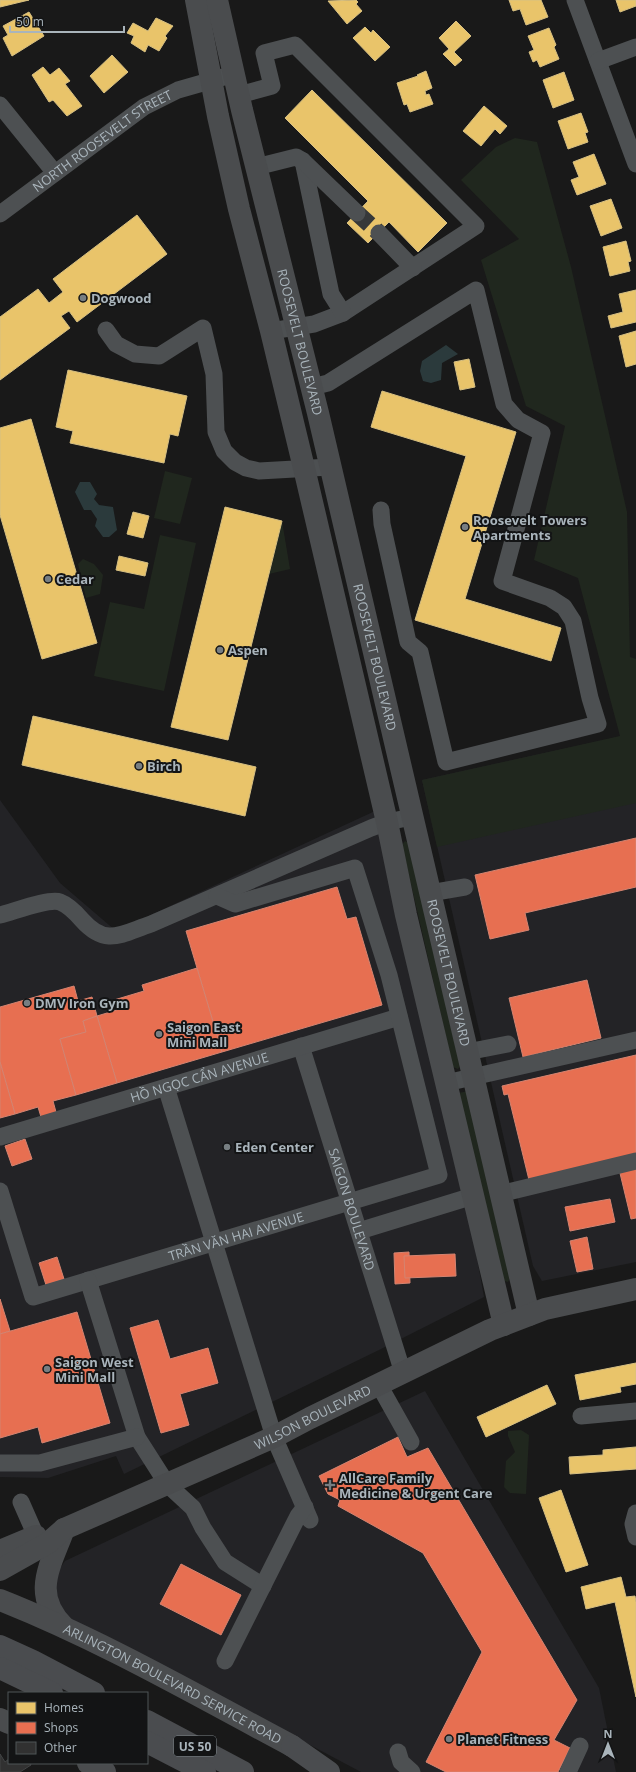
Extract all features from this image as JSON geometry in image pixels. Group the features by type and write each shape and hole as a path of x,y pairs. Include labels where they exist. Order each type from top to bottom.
{"highway":[{"path":"0,1646 33,1661 92,1692"},
{"path":"0,1668 50,1692"},
{"name":"US 50","path":"148,1722 244,1772"},
{"name":"US 50","path":"148,1743 205,1772"},
{"path":"292,1746 329,1772"}],"main road":[{"path":"196,0 212,79"},
{"name":"ROOSEVELT BOULEVARD","path":"217,0 256,167 312,387 529,1315"},
{"name":"ROOSEVELT BOULEVARD","path":"212,79 239,209 271,331 304,468 387,822 406,915 504,1325"},
{"name":"WILSON BOULEVARD","path":"0,1570 48,1543 64,1529 274,1437 483,1333 545,1310 636,1289"},
{"path":"0,1551 43,1532 64,1529 47,1576 45,1588 46,1602 51,1613 65,1628"},
{"name":"ARLINGTON BOULEVARD SERVICE ROAD","path":"0,1600 122,1655 292,1746"},
{"path":"90,1764 106,1772"}],"street":[{"path":"575,0 636,164"},
{"path":"239,95 272,86 264,53 295,45 476,226 344,314 314,324 271,331"},
{"path":"598,61 636,47"},
{"name":"NORTH ROOSEVELT STREET","path":"0,214 144,108 178,90 212,79 234,74"},
{"path":"0,105 55,173"},
{"path":"256,167 296,157 303,161 357,213"},
{"path":"303,161 331,294 344,314"},
{"path":"379,233 413,268"},
{"path":"312,387 328,382 476,290 504,404 518,420 542,433 502,581 550,598 564,607 573,621 590,698 598,724 446,762 420,652 408,642 382,524 381,510"},
{"path":"106,330 116,344 135,354 159,356 203,328 214,374 216,432 224,451 235,462 246,468 259,471 330,467"},
{"path":"0,915 45,902 60,902 75,912 91,930 104,937 115,936 151,924 387,822 412,817"},
{"path":"217,896 235,904 355,868 389,975 399,1017"},
{"path":"430,893 465,887"},
{"name":"HỒ NGỌC CẨN AVENUE","path":"0,1137 399,1017"},
{"name":"TRẦN VĂN HAI AVENUE","path":"0,1191 33,1297 438,1175 399,1017"},
{"path":"446,1083 636,1040"},
{"path":"467,1052 508,1044"},
{"name":"SAIGON BOULEVARD","path":"301,1046 403,1373"},
{"path":"166,1086 274,1437 308,1513 298,1516 224,1661"},
{"path":"500,1194 636,1161"},
{"path":"359,1231 474,1196"},
{"path":"88,1280 137,1437 167,1484 194,1508 206,1533 225,1562 263,1586"},
{"path":"379,1385 411,1442"},
{"path":"581,1416 636,1411"},
{"path":"0,1463 40,1463 137,1437"},
{"path":"21,1502 36,1536"},
{"path":"636,1513 633,1524 636,1537"},
{"name":"ARLINGTON BOULEVARD SERVICE ROAD","path":"292,1746 342,1772"},
{"path":"568,1772 580,1746"},
{"path":"398,1752 401,1762 412,1772"}],"shaded area":[{"path":"515,138 537,142 571,267 627,512 630,657 636,659 636,803 437,847 422,780 620,736 578,578 534,560 565,426 526,406 481,260 519,239 461,180 496,147"},
{"path":"446,345 458,354 442,363 441,380 431,383 423,381 420,371 422,361"},
{"path":"165,471 192,478 180,524 154,518"},
{"path":"80,482 90,482 97,494 94,499 99,505 113,507 117,530 109,537 103,537 95,526 97,519 91,510 84,510 75,492"},
{"path":"282,521 290,569 269,574"},
{"path":"160,535 196,543 164,691 94,676 110,602 144,609"},
{"path":"83,559 94,564 103,575 100,594 86,598 78,564"},
{"path":"636,733 636,1262 542,1281 533,1266 422,780"},
{"name":"Eden Center","path":"0,800 60,883 116,931 375,811 468,1208 484,1297 379,1350 124,1474 116,1456 48,1478 0,1477"},
{"path":"405,841 409,843 460,1066 458,1069 453,1067 402,845"},
{"path":"469,1091 510,1278 508,1282 501,1280 458,1093"},
{"path":"425,1391 599,1688 616,1772 361,1772 127,1648 74,1622 57,1610 53,1578 65,1561"},
{"path":"521,1430 529,1435 526,1494 510,1493 504,1487 506,1461 515,1452 508,1436 508,1431"}],"building: Homes":[{"path":"0,0 29,0 0,7"},
{"path":"356,0 358,2 356,4 362,11 347,24 328,1"},
{"path":"509,0 541,0 548,17 526,25 520,9 513,11"},
{"path":"616,0 636,0 636,6 620,12"},
{"path":"29,12 44,36 12,56 3,38 8,35 3,26"},
{"path":"156,18 173,26 165,36 167,38 159,51 148,45 145,52 131,43 134,36 127,33 133,23 148,31"},
{"path":"456,21 471,36 454,52 462,60 455,66 443,54 449,49 439,38"},
{"path":"365,27 371,33 373,30 390,47 375,61 353,38"},
{"path":"549,28 556,45 554,47 559,59 540,67 537,60 533,62 529,52 534,50 528,36"},
{"path":"112,55 128,72 104,93 90,76"},
{"path":"43,67 50,75 59,68 70,81 65,84 82,106 67,116 53,100 49,102 32,75"},
{"path":"426,71 432,88 425,91 426,95 429,94 433,104 410,112 407,104 404,105 397,83 418,76 417,75"},
{"path":"564,72 574,100 553,108 543,80"},
{"path":"312,90 447,223 418,252 389,222 368,243 347,223 368,201 285,118"},
{"path":"484,106 507,126 500,134 495,129 481,146 463,131"},
{"path":"581,113 588,132 585,133 588,142 568,149 558,121"},
{"path":"594,154 606,184 577,195 571,180 579,177 573,162"},
{"path":"611,199 622,228 601,236 590,206"},
{"name":"Dogwood","path":"137,215 167,254 77,322 69,311 61,316 70,328 0,380 0,317 38,289 49,303 63,292 53,279"},
{"path":"626,241 631,261 628,262 630,271 610,276 603,247"},
{"path":"636,290 636,322 611,328 608,316 623,312 619,294"},
{"path":"636,331 636,364 626,367 619,336"},
{"path":"469,359 475,387 460,390 454,362"},
{"path":"68,370 187,396 178,436 170,434 164,463 70,443 73,431 56,427"},
{"name":"Roosevelt Towers Apartments","path":"382,391 516,432 465,599 561,628 551,661 415,620 466,456 371,427"},
{"name":"Cedar","path":"31,419 97,643 42,659 0,515 0,428"},
{"name":"Aspen","path":"225,507 282,521 228,740 171,727"},
{"path":"133,512 149,516 143,538 127,534"},
{"path":"119,556 148,563 145,576 116,570"},
{"name":"Birch","path":"33,716 256,767 245,816 22,765"},
{"path":"636,1363 636,1384 620,1387 621,1392 580,1400 575,1375"},
{"path":"547,1385 556,1404 486,1437 477,1417"},
{"path":"636,1447 636,1469 570,1474 569,1457 603,1455 603,1450"},
{"path":"561,1490 588,1565 566,1572 539,1498"},
{"path":"621,1577 626,1597 635,1596 636,1602 636,1697 615,1602 586,1609 581,1587"}],"building: Shops":[{"path":"636,838 636,887 525,913 529,930 490,939 475,875"},
{"path":"337,887 347,919 356,917 382,1005 222,1052 186,931"},
{"name":"Saigon East Mini Mall","path":"197,968 222,1052 117,1083 97,1016 117,1010 114,1000 144,991 142,985"},
{"path":"587,980 601,1038 523,1057 509,998"},
{"path":"74,986 78,1001 92,997 97,1016 83,1021 86,1032 60,1039 76,1095 53,1101 56,1112 41,1117 38,1107 15,1114 0,1062 0,1007"},
{"path":"97,1016 117,1083 76,1095 60,1039 86,1032 83,1021"},
{"path":"636,1055 636,1155 529,1180 508,1094 504,1095 502,1086"},
{"path":"0,1062 15,1114 0,1118"},
{"path":"25,1139 32,1159 12,1166 5,1146"},
{"path":"636,1165 636,1218 631,1219 619,1169"},
{"path":"610,1199 615,1222 570,1231 565,1207"},
{"path":"587,1237 593,1269 577,1272 570,1241"},
{"path":"409,1252 410,1283 395,1284 394,1253"},
{"path":"455,1254 456,1276 405,1278 404,1256"},
{"path":"57,1257 64,1279 46,1285 39,1263"},
{"path":"0,1299 10,1331 0,1334"},
{"name":"Saigon West Mini Mall","path":"77,1312 110,1423 42,1443 38,1427 0,1438 0,1334"},
{"path":"158,1320 170,1359 208,1348 218,1383 180,1394 189,1425 161,1433 130,1328"},
{"path":"398,1437 407,1457 428,1448 577,1700 554,1740 570,1748 558,1772 446,1772 426,1762 482,1652 423,1553 338,1506 340,1500 328,1494 319,1476"},
{"path":"181,1564 241,1595 221,1635 160,1604"}],"building: Other":[{"path":"0,1754 5,1762 8,1760 8,1764 31,1765 20,1772 0,1772"}],"tunnel":[{"path":"357,213 379,233"}],"place":[{"name":"Dogwood","path":"83,298"},
{"name":"Roosevelt Towers Apartments","path":"465,527"},
{"name":"Cedar","path":"48,579"},
{"name":"Aspen","path":"220,650"},
{"name":"Birch","path":"139,766"},
{"name":"DMV Iron Gym","path":"27,1003"},
{"name":"Saigon East Mini Mall","path":"159,1034"},
{"name":"Eden Center","path":"227,1147"},
{"name":"Saigon West Mini Mall","path":"47,1369"},
{"name":"AllCare Family Medicine & Urgent Care","path":"330,1485"},
{"name":"Planet Fitness","path":"449,1739"}]}
